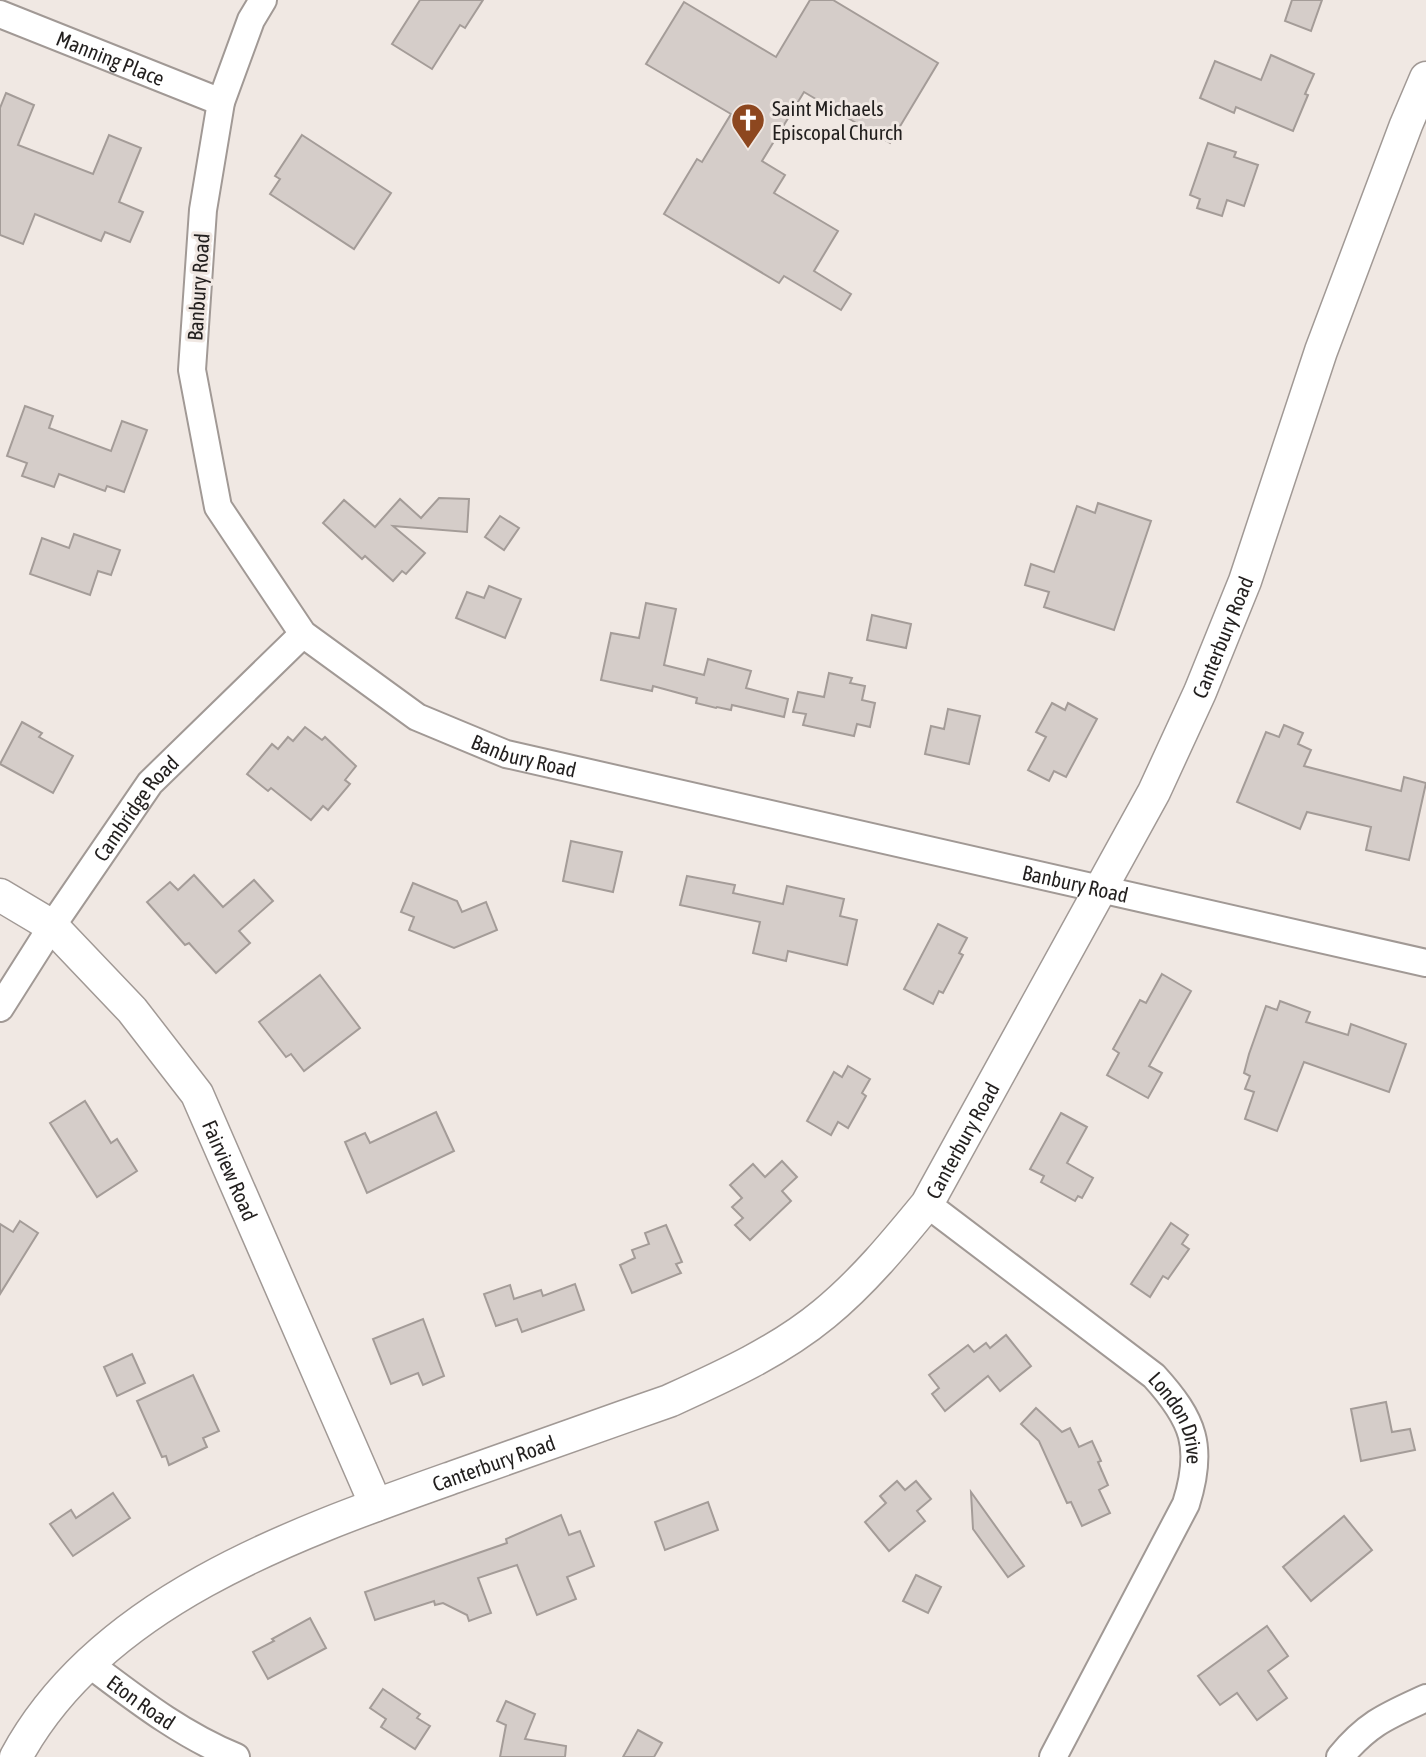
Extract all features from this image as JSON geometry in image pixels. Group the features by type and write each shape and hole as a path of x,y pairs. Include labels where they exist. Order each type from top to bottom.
{"street":[{"name":"Banbury Road","path":"263,0 251,20 221,103 203,210 191,370 218,507 303,634 417,717 506,754 1426,963"},
{"name":"Manning Place","path":"0,14 221,103"},
{"name":"Canterbury Road","path":"16,1757 28,1734 54,1700 88,1663 124,1633 164,1606 224,1572 376,1505 669,1401 716,1380 791,1338 823,1315 855,1287 893,1246 927,1204 1154,792 1200,692 1245,581 1321,351 1426,78"},
{"name":"Cambridge Road","path":"0,1008 52,926 150,783 303,634"},
{"name":"Fairview Road","path":"0,895 52,926 132,1010 197,1094 376,1505"},
{"name":"London Drive","path":"927,1204 1154,1376 1170,1394 1193,1435 1196,1455 1186,1504 1053,1757"},
{"name":"Eton Road","path":"88,1663 168,1723 201,1742 236,1757"},
{"path":"1340,1757 1355,1739 1376,1721 1426,1698"}],"building":[{"path":"420,0 483,0 465,28 460,25 432,69 392,44"},
{"name":"Saint Michaels Episcopal Church","path":"810,0 833,0 938,63 890,143 804,92 762,161 785,175 774,193 838,231 814,271 851,294 841,310 784,276 779,283 664,214 697,159 702,162 731,114 646,64 684,2 776,57"},
{"path":"1292,0 1322,0 1311,31 1285,21"},
{"path":"1271,55 1314,74 1293,131 1236,107 1234,113 1200,98 1215,61 1261,80"},
{"path":"6,93 34,105 18,145 93,174 109,135 141,148 119,202 143,212 130,242 105,232 101,241 35,214 23,244 0,235 0,108"},
{"path":"302,135 391,193 354,249 270,194 280,179 275,176"},
{"path":"1208,143 1236,152 1234,157 1258,165 1244,206 1227,200 1222,216 1197,208 1200,199 1190,195"},
{"path":"25,406 53,416 49,428 111,451 122,421 147,430 124,492 107,486 105,491 59,474 54,487 22,476 27,463 7,456"},
{"path":"439,498 469,499 467,532 393,526 425,553 406,574 402,571 393,581 365,556 362,559 323,523 344,500 375,527 400,499 421,518"},
{"path":"1098,503 1151,521 1114,630 1044,607 1049,592 1025,585 1031,564 1054,572 1077,506 1095,513"},
{"path":"500,516 519,528 504,550 485,537"},
{"path":"74,534 120,550 111,575 98,571 90,595 30,574 42,538 69,548"},
{"path":"489,586 521,599 505,638 456,618 467,592 484,598"},
{"path":"646,603 676,609 664,665 704,675 708,659 751,671 746,688 788,699 784,717 732,705 731,710 716,708 696,703 697,698 653,686 652,691 601,680 611,633 639,638"},
{"path":"872,615 911,624 906,648 867,640"},
{"path":"829,673 852,678 850,683 865,686 862,700 875,703 870,727 857,724 854,736 803,725 806,714 793,712 798,692 824,697"},
{"path":"1052,703 1065,710 1068,703 1097,719 1066,777 1054,771 1049,781 1028,770 1046,737 1036,732"},
{"path":"948,709 980,716 969,764 925,754 931,726 944,729"},
{"path":"22,722 42,733 39,737 73,756 53,793 0,764"},
{"path":"1284,725 1303,733 1298,744 1311,750 1304,766 1401,791 1404,777 1426,783 1409,860 1366,850 1371,827 1307,812 1300,829 1237,802 1266,732 1279,737"},
{"path":"305,727 322,740 325,737 356,766 345,780 350,784 328,810 323,806 311,820 271,788 268,791 247,774 272,744 278,749 288,737 293,741"},
{"path":"571,841 622,852 613,892 563,881"},
{"path":"194,875 223,907 254,880 273,901 239,931 250,943 216,973 189,943 185,945 147,902 170,882 178,890"},
{"path":"687,876 735,885 733,893 783,904 787,886 844,899 840,916 857,920 847,965 788,951 786,961 753,953 760,922 680,905"},
{"path":"413,883 457,901 462,912 486,902 497,930 454,948 409,930 414,917 401,912"},
{"path":"938,924 967,938 959,953 963,955 943,993 939,991 933,1004 904,989"},
{"path":"1162,974 1191,991 1149,1066 1162,1073 1148,1098 1107,1075 1119,1053 1113,1049 1140,1000 1146,1003"},
{"path":"320,975 360,1028 304,1071 291,1054 286,1057 259,1022"},
{"path":"1280,1001 1310,1012 1306,1022 1348,1035 1351,1024 1406,1044 1389,1092 1304,1062 1277,1131 1245,1119 1254,1092 1245,1089 1250,1076 1244,1073 1249,1054 1266,1006 1277,1010"},
{"path":"848,1066 870,1079 862,1093 866,1096 848,1128 838,1122 831,1135 807,1121 834,1072 842,1077"},
{"path":"85,1101 111,1143 117,1139 137,1171 97,1197 50,1123"},
{"path":"436,1112 454,1151 367,1193 345,1142 365,1133 370,1143"},
{"path":"1061,1113 1087,1127 1067,1163 1093,1178 1082,1198 1078,1196 1075,1201 1041,1182 1044,1176 1030,1169"},
{"path":"782,1161 797,1177 782,1191 791,1201 750,1240 735,1225 743,1218 732,1207 742,1198 730,1185 753,1164 765,1177"},
{"path":"20,1221 38,1233 0,1294 0,1224 13,1232"},
{"path":"1171,1223 1188,1235 1182,1244 1189,1249 1168,1279 1163,1276 1150,1297 1131,1284"},
{"path":"666,1225 682,1262 676,1264 681,1273 632,1293 620,1265 635,1258 632,1250 649,1244 645,1233"},
{"path":"575,1284 584,1310 522,1332 517,1319 496,1326 484,1294 510,1285 514,1299 541,1290 543,1296"},
{"path":"423,1319 444,1376 423,1385 418,1373 391,1384 373,1339"},
{"path":"1006,1335 1031,1366 1000,1391 988,1376 945,1411 932,1394 939,1388 929,1375 968,1345 974,1352 986,1343 990,1348"},
{"path":"132,1354 145,1383 117,1396 104,1367"},
{"path":"193,1375 219,1431 203,1438 207,1447 169,1465 166,1456 162,1457 137,1401"},
{"path":"1386,1402 1392,1432 1410,1429 1415,1450 1361,1461 1351,1409"},
{"path":"1036,1408 1062,1432 1070,1428 1079,1447 1092,1441 1108,1485 1099,1490 1110,1513 1082,1526 1071,1502 1067,1503 1039,1441 1021,1424"},
{"path":"897,1481 905,1490 916,1481 931,1499 917,1511 925,1521 889,1551 865,1522 886,1503 880,1496"},
{"path":"971,1492 1024,1566 1008,1577 973,1529"},
{"path":"113,1493 130,1518 73,1556 50,1524 71,1510 76,1518"},
{"path":"708,1502 718,1530 665,1550 655,1522"},
{"path":"561,1515 569,1535 580,1531 594,1566 567,1577 576,1599 537,1615 517,1565 478,1578 491,1613 469,1621 467,1615 443,1603 435,1605 434,1601 375,1620 365,1592 507,1543 506,1539"},
{"path":"1344,1516 1372,1550 1311,1601 1283,1567"},
{"path":"916,1575 941,1587 928,1613 903,1601"},
{"path":"310,1618 326,1648 268,1679 253,1652"},
{"path":"1267,1626 1288,1656 1268,1671 1287,1698 1257,1720 1237,1693 1220,1705 1198,1676"},
{"path":"383,1689 420,1714 417,1718 430,1726 415,1749 381,1727 386,1719 370,1708"},
{"path":"506,1701 535,1714 525,1739 566,1746 565,1757 500,1757 506,1725 497,1721"},
{"path":"638,1730 662,1743 654,1757 623,1757"}],"place":[{"name":"Saint Michaels Episcopal Church","path":"748,150"}]}
